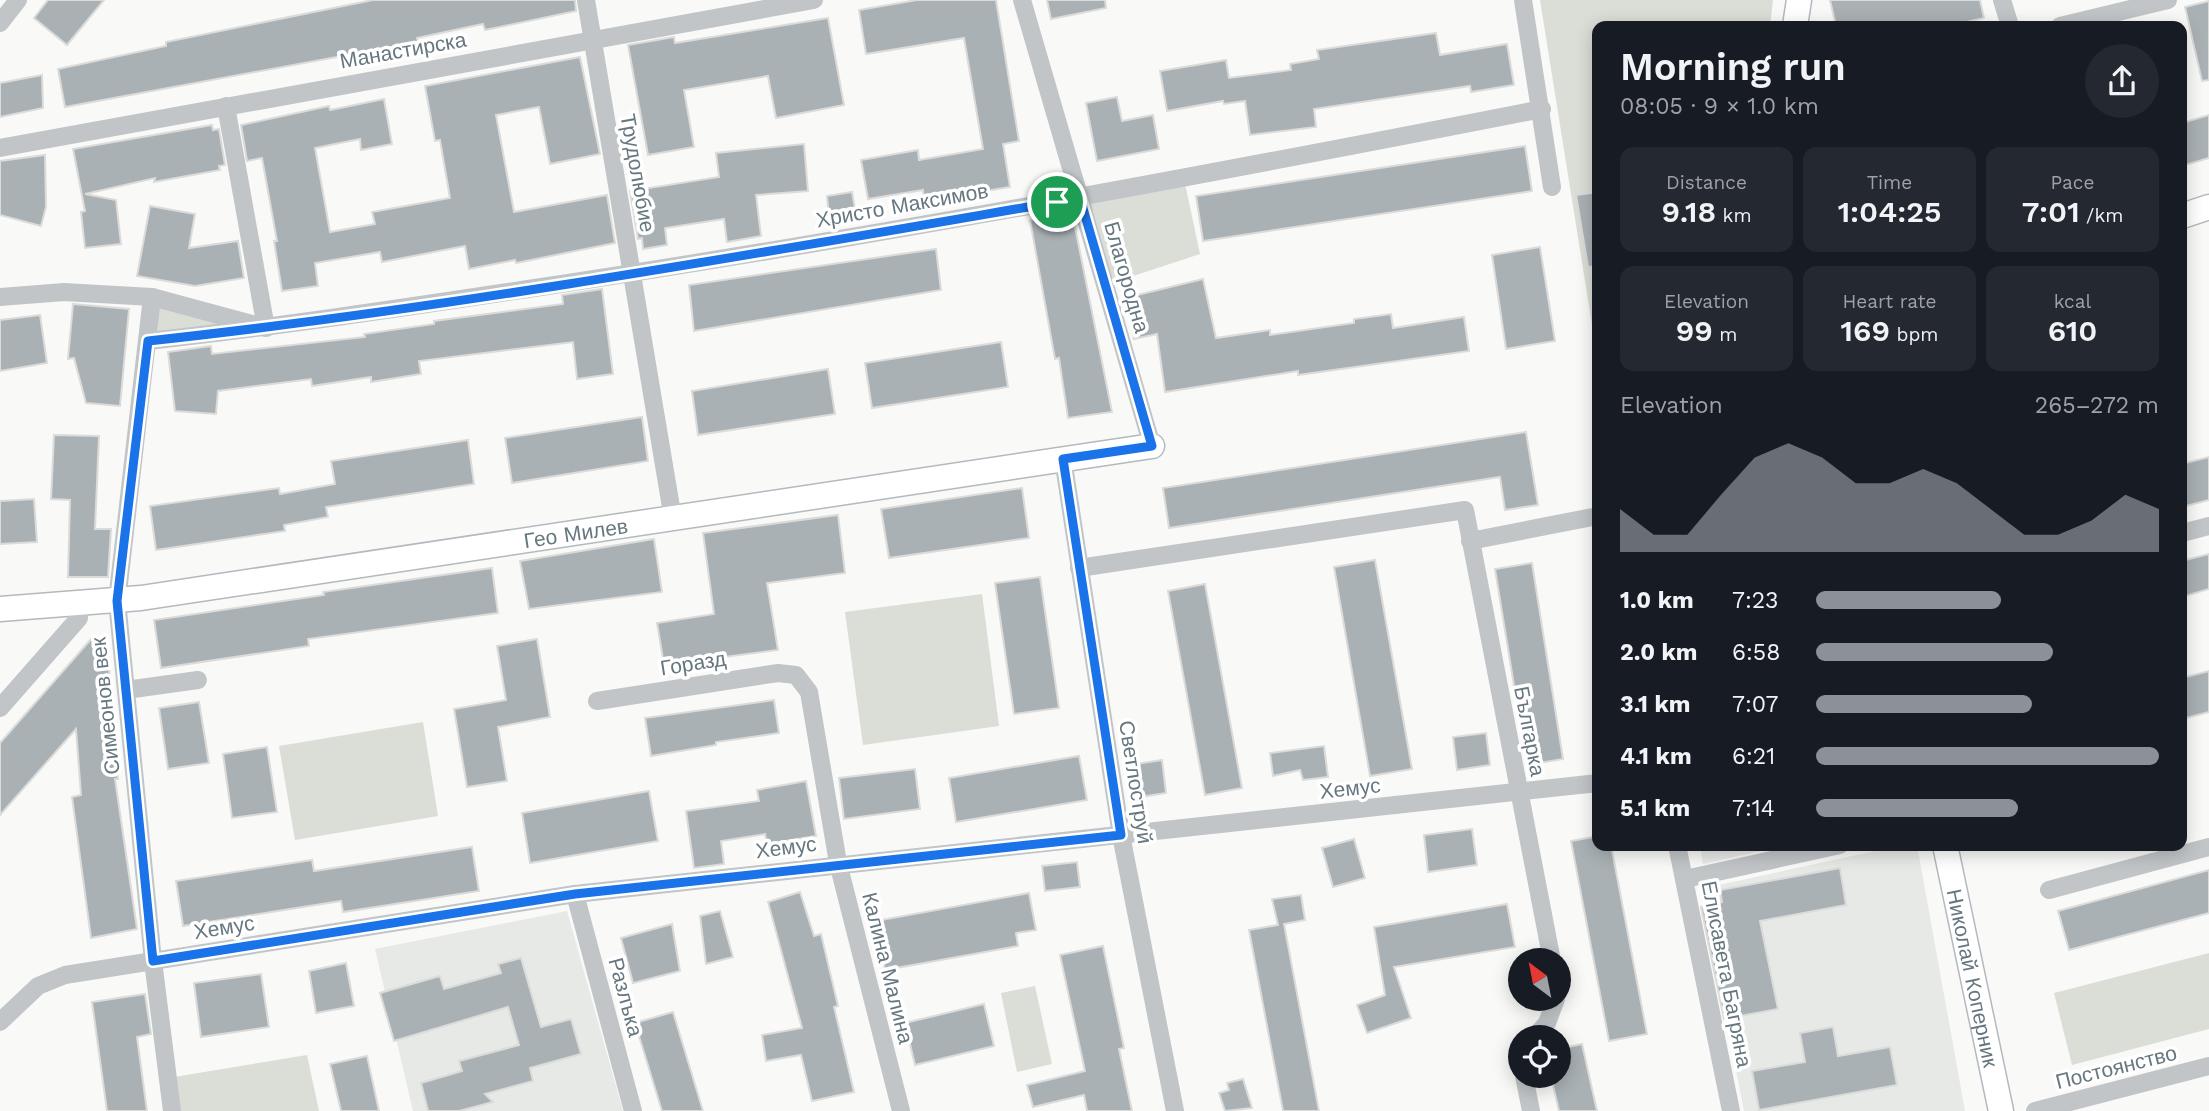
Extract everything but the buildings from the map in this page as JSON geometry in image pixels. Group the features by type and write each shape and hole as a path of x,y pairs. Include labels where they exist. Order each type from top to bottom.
{"street":[{"path":"0,23 19,0"},
{"name":"Трудолюбие","path":"586,0 673,519"},
{"name":"Манастирска","path":"0,148 592,38 814,0"},
{"name":"Благородна","path":"1022,0 1152,446"},
{"path":"1523,0 1552,187"},
{"path":"1796,21 1799,0"},
{"path":"2002,0 2008,21"},
{"path":"2081,21 2168,0"},
{"path":"226,106 266,328"},
{"name":"Христо Максимов","path":"148,341 266,328 632,273 1080,198 1542,109"},
{"path":"2187,214 2209,207"},
{"name":"Христо Максимов","path":"0,297 64,292 152,297 266,328"},
{"name":"Симеонов век","path":"152,297 117,601 153,961 172,1111"},
{"name":"Гео Милев","path":"0,609 117,601 1152,446"},
{"name":"Светлоструй","path":"1063,459 1121,835 1175,1111"},
{"name":"Българка","path":"1079,568 1465,510 1549,948"},
{"path":"1470,541 1592,517"},
{"path":"2187,532 2209,526"},
{"path":"0,708 79,618 78,605"},
{"name":"Горазд","path":"597,701 779,673 796,675"},
{"name":"Калина Малина","path":"796,675 809,692 838,863 901,1111"},
{"path":"126,690 198,680"},
{"name":"Хемус","path":"0,1023 38,986 65,975 575,894 838,863 1592,784"},
{"path":"2049,890 2209,847"},
{"name":"Елисавета Багряна","path":"1678,851 1731,1111"},
{"path":"1685,879 1813,851"},
{"name":"Николай Коперник","path":"1946,851 2001,1111"},
{"name":"Разлъка","path":"575,894 633,1111"},
{"name":"Постоянство","path":"2035,1111 2209,1066"},
{"path":"1526,1088 1531,1111"}],"shaded area":[{"path":"1540,0 1773,0 1771,21 1592,21 1592,325"},
{"path":"1184,179 1200,254 1106,285 1080,198"},
{"path":"152,297 266,328 148,341"},
{"path":"982,594 999,726 863,745 845,612"},
{"path":"423,722 438,816 295,840 279,746"},
{"path":"1701,851 1761,851 1703,864"},
{"path":"1875,851 1918,851 1965,1111 1744,1111 1700,889"},
{"path":"567,911 623,1111 413,1111 375,949"},
{"path":"2209,953 2209,1029 2072,1065 2054,993"},
{"path":"1035,986 1052,1064 1017,1072 1001,993"},
{"path":"307,1055 319,1111 172,1111 168,1078"}],"route":[{"path":"1080,198 1152,446 1063,459 1121,835 838,863 575,894 153,961 117,601 148,341 266,328 632,273 1057,202 1080,198"}]}
